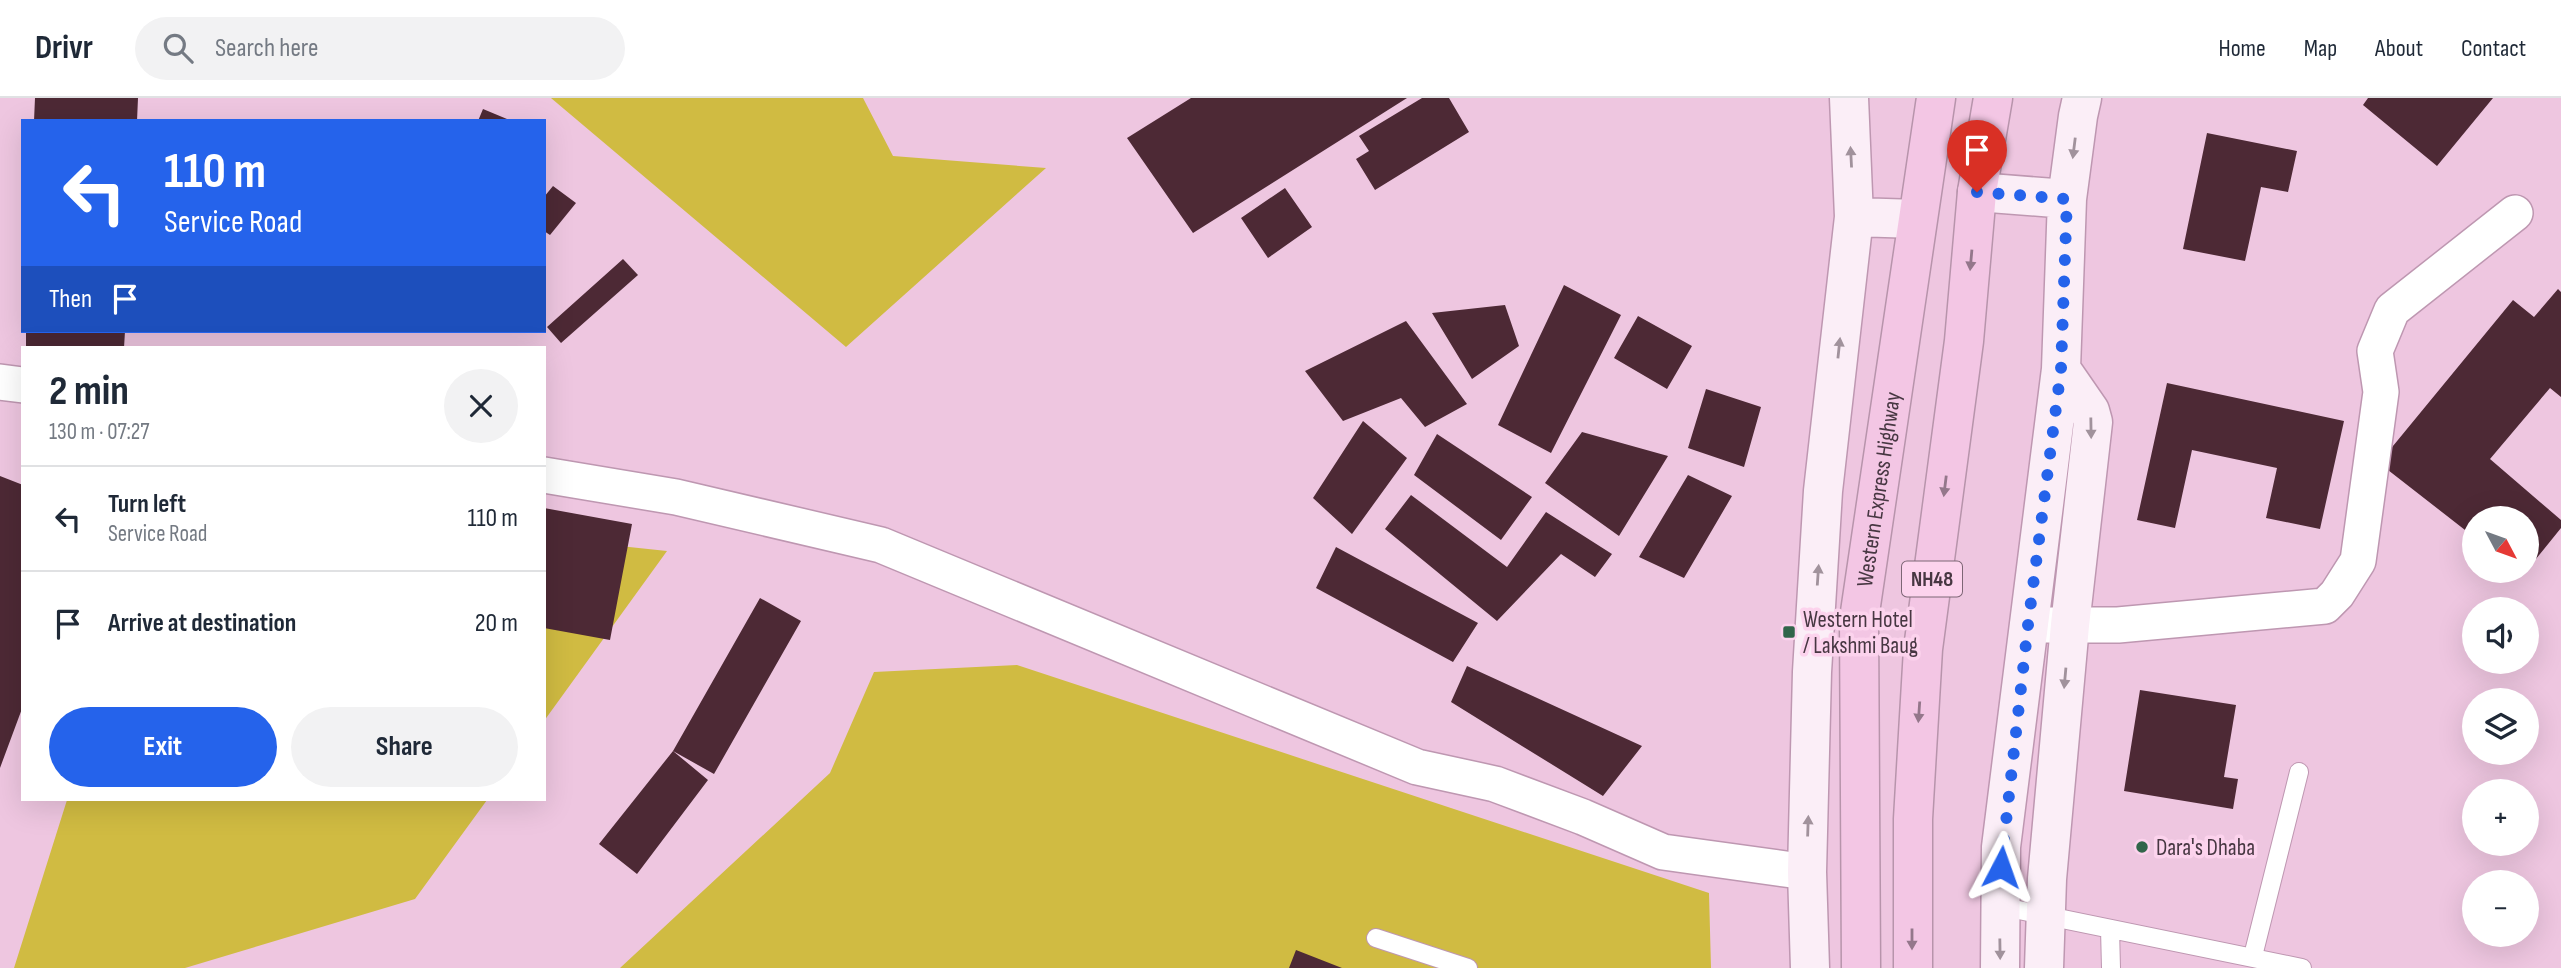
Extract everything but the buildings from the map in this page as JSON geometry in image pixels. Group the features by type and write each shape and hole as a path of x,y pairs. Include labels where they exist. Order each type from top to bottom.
{"highway":[{"name":"Western Express Highway","path":"1861,968 1859,619 1936,98"},
{"name":"NH48","path":"1913,968 1913,819 1923,649 1964,341 1977,192 1993,98"}],"street":[{"path":"1810,968 1807,872 1812,672 1823,491 1854,217 1849,98"},
{"path":"2000,968 2001,847 2061,369 2067,199 2082,98"},
{"path":"1977,192 2067,199"},
{"path":"2028,625 2118,625 2325,606 2337,594 2358,561 2381,392 2375,351 2392,310 2515,213"},
{"path":"1854,217 1917,219"},
{"path":"2044,968 2044,914 2070,625 2093,422 2090,411 2061,369"},
{"path":"0,382 21,385"},
{"path":"546,475 676,497 881,545 1417,766 1495,784 1583,817 1662,852 1807,872"}],"lane":[{"path":"2253,956 2299,772"},
{"path":"1999,906 2302,968"},
{"path":"2110,929 2111,968"},
{"path":"1376,939 1468,968"}],"shaded area":[{"path":"551,98 863,98 893,156 1046,168 846,347"},
{"path":"546,538 667,551 546,718"},
{"path":"1017,665 1709,893 1711,968 620,968 830,773 874,672"},
{"path":"67,801 486,801 415,899 185,968 14,968"}],"place":[{"name":"Western Hotel / Lakshmi Baug","path":"1789,632"},
{"name":"Dara's Dhaba","path":"2142,847"}],"route":[{"path":"1977,192 2067,199 2061,369 2001,847 2001,867"}]}
